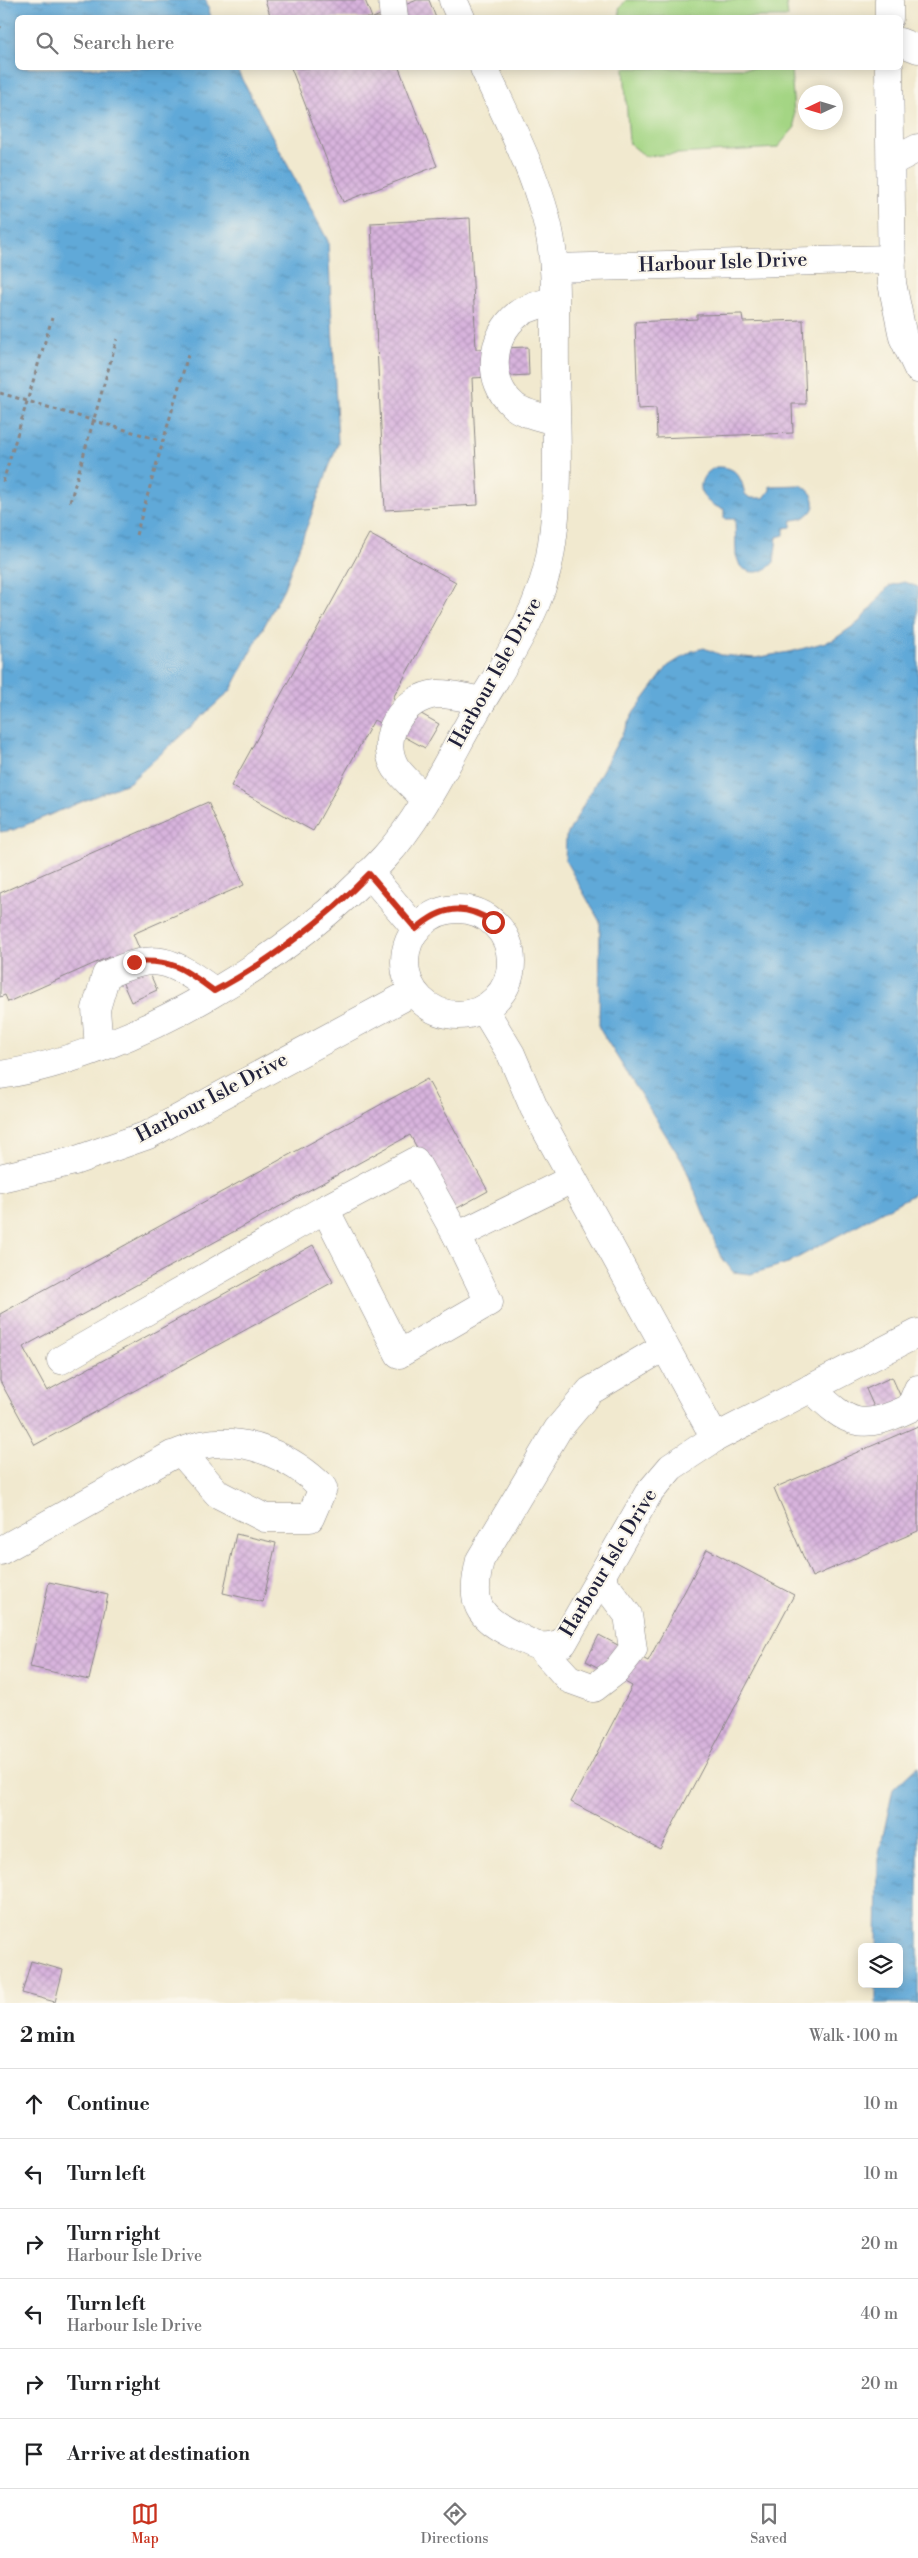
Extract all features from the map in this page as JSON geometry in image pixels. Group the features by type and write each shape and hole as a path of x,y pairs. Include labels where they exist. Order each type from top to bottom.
{"street":[{"path":"392,0 394,15"},
{"path":"453,0 460,15"},
{"path":"889,0 889,15"},
{"path":"903,43 918,49"},
{"name":"Harbour Isle Drive","path":"0,1075 98,1048 163,1019 214,991 282,947 348,895 387,855 425,799 539,600 550,556 556,500 554,268 547,220 530,169 485,70"},
{"path":"889,70 892,283 904,338 918,369"},
{"path":"891,162 918,148"},
{"name":"Harbour Isle Drive","path":"554,268 892,258"},
{"path":"554,300 519,314 498,340 494,361 497,387 514,407 556,422"},
{"path":"425,799 396,767 388,741 396,720 412,701 437,694 482,701"},
{"path":"369,874 416,929"},
{"path":"462,909 479,913 493,922 504,935 510,951 512,968 507,985 497,999 484,1009 469,1015 453,1016 438,1012 424,1003 413,992 407,976 405,960 408,943 416,929 429,917 445,910 462,909"},
{"path":"98,1048 96,1009 106,975 134,962 155,961 180,967 214,991"},
{"name":"Harbour Isle Drive","path":"0,1178 74,1162 148,1135 413,992"},
{"path":"484,1009 510,1054 534,1108 572,1179 715,1438"},
{"path":"61,1360 325,1209 415,1161 457,1236 489,1302 399,1354 325,1209"},
{"path":"457,1236 572,1179"},
{"name":"Harbour Isle Drive","path":"664,1347 590,1391 558,1429 480,1560 475,1584 479,1607 492,1625 541,1648 563,1643 648,1494 671,1467 715,1438 811,1388 916,1343"},
{"path":"811,1388 835,1412 861,1424 887,1419 910,1408 918,1389"},
{"path":"0,1550 181,1452"},
{"path":"541,1648 569,1679 594,1688 616,1671 632,1649 628,1615 600,1578"}],"path":[{"path":"3,482 52,318"},
{"path":"70,502 117,339"},
{"path":"136,535 188,355"},
{"path":"0,393 164,441"}],"green space":[{"path":"626,0 786,0 788,15 620,15 619,9"},
{"path":"624,70 791,70 795,127 777,148 645,156 629,143"}],"water":[{"path":"0,0 206,0 210,15 15,15 15,70 237,70 328,241 338,443 284,588 231,690 130,782 13,830 0,832"},
{"path":"716,467 729,468 737,474 742,482 745,494 750,498 764,498 770,490 770,486 801,485 812,495 814,507 811,512 800,519 792,520 791,527 784,528 784,535 777,537 774,562 762,571 753,572 740,566 736,555 735,519 724,519 724,509 709,502 701,491 703,478"},
{"path":"904,582 918,587 918,1192 788,1263 751,1274 733,1272 720,1255 684,1164 599,1028 600,922 565,860 566,837 634,712 668,666 692,651 704,648 721,655 755,658 794,651 833,640 859,622 889,586"},
{"path":"918,1766 918,2003 876,2003 876,1988 903,1988 903,1943 877,1943 878,1859 893,1789"}],"building":[{"path":"265,0 365,0 371,15 270,15"},
{"path":"417,0 429,0 435,15 380,15"},
{"path":"292,70 400,70 437,166 343,202"},
{"path":"470,218 476,349 528,347 529,375 472,378 478,505 385,510 371,223"},
{"path":"742,314 743,322 803,320 806,404 792,404 793,433 657,438 656,408 638,409 635,322 697,319 697,315"},
{"path":"369,534 456,582 393,698 439,724 425,748 374,720 313,831 231,786"},
{"path":"208,802 244,885 133,934 157,990 131,1002 111,956 8,1002 5,995 0,997 0,893"},
{"path":"427,1079 488,1191 452,1211 410,1135 23,1347 47,1391 313,1245 333,1282 35,1445 0,1381 0,1314"},
{"path":"892,1377 911,1420 885,1432 866,1389"},
{"path":"918,1426 918,1531 812,1577 774,1488"},
{"path":"236,1534 276,1543 263,1602 223,1593"},
{"path":"707,1549 794,1595 660,1849 571,1802 632,1686 586,1661 599,1635 648,1661"},
{"path":"49,1582 108,1595 89,1680 30,1667"},
{"path":"31,1961 63,1970 55,2002 22,1993"}],"route":[{"path":"134,962 155,961 180,967 214,991 282,947 348,895 369,874 416,929 429,917 445,910 462,909 479,913 493,922"}]}
